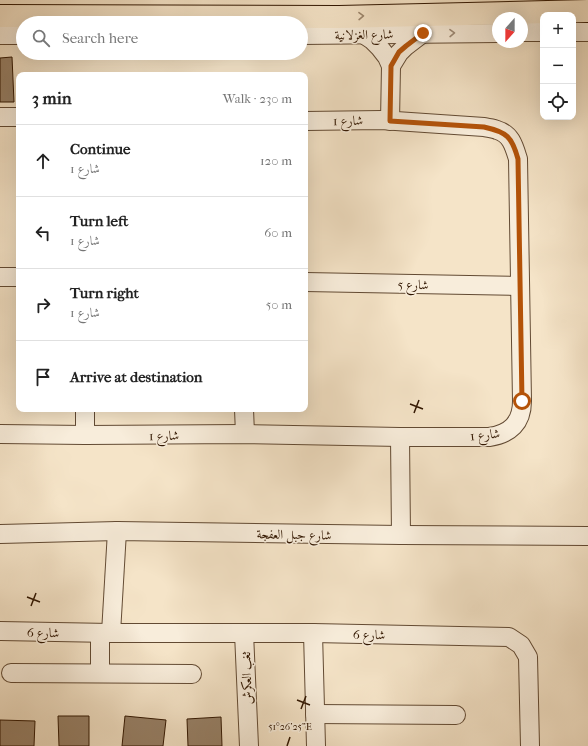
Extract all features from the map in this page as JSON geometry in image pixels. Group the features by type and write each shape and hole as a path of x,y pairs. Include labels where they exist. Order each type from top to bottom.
{"main road":[{"path":"308,17 588,11"},
{"path":"0,16 16,16"},
{"path":"308,23 339,17"}],"street":[{"path":"528,32 540,32"},
{"path":"576,32 588,32"},
{"path":"391,66 399,52 423,33"},
{"name":"شارع الغزلانية","path":"308,35 492,33"},
{"path":"0,34 16,35"},
{"path":"363,34 380,48 387,57 391,66 390,121"},
{"path":"0,117 16,117"},
{"name":"شارع 1","path":"0,434 245,434 489,437 497,436 511,429 520,416 522,409 518,159 514,146 507,136 497,130 484,127 372,120 308,121"},
{"path":"0,277 16,277"},
{"name":"شارع 5","path":"308,282 520,286"},
{"path":"85,412 85,435"},
{"path":"244,412 245,434"},
{"path":"400,437 401,535"},
{"path":"100,674 117,532"},
{"name":"شارع جبل العفجة","path":"0,534 117,532 588,536"},
{"name":"شارع 6","path":"0,631 106,633 313,633 509,637 521,645 528,657 530,746"},
{"name":"ثغب العكرش","path":"244,633 249,746"},
{"path":"313,633 316,746"},
{"path":"11,674 192,674"},
{"path":"315,714 456,715"}],"building":[{"path":"12,57 14,102 0,102 0,58"},
{"path":"58,716 89,716 89,746 59,746"},
{"path":"125,716 166,720 163,746 122,746"},
{"path":"221,717 222,746 188,746 187,719"},
{"path":"0,720 35,721 34,746 0,746"}],"route":[{"path":"423,33 399,52 391,66 390,121 484,127 497,130 507,136 514,146 518,159 522,401"}]}
